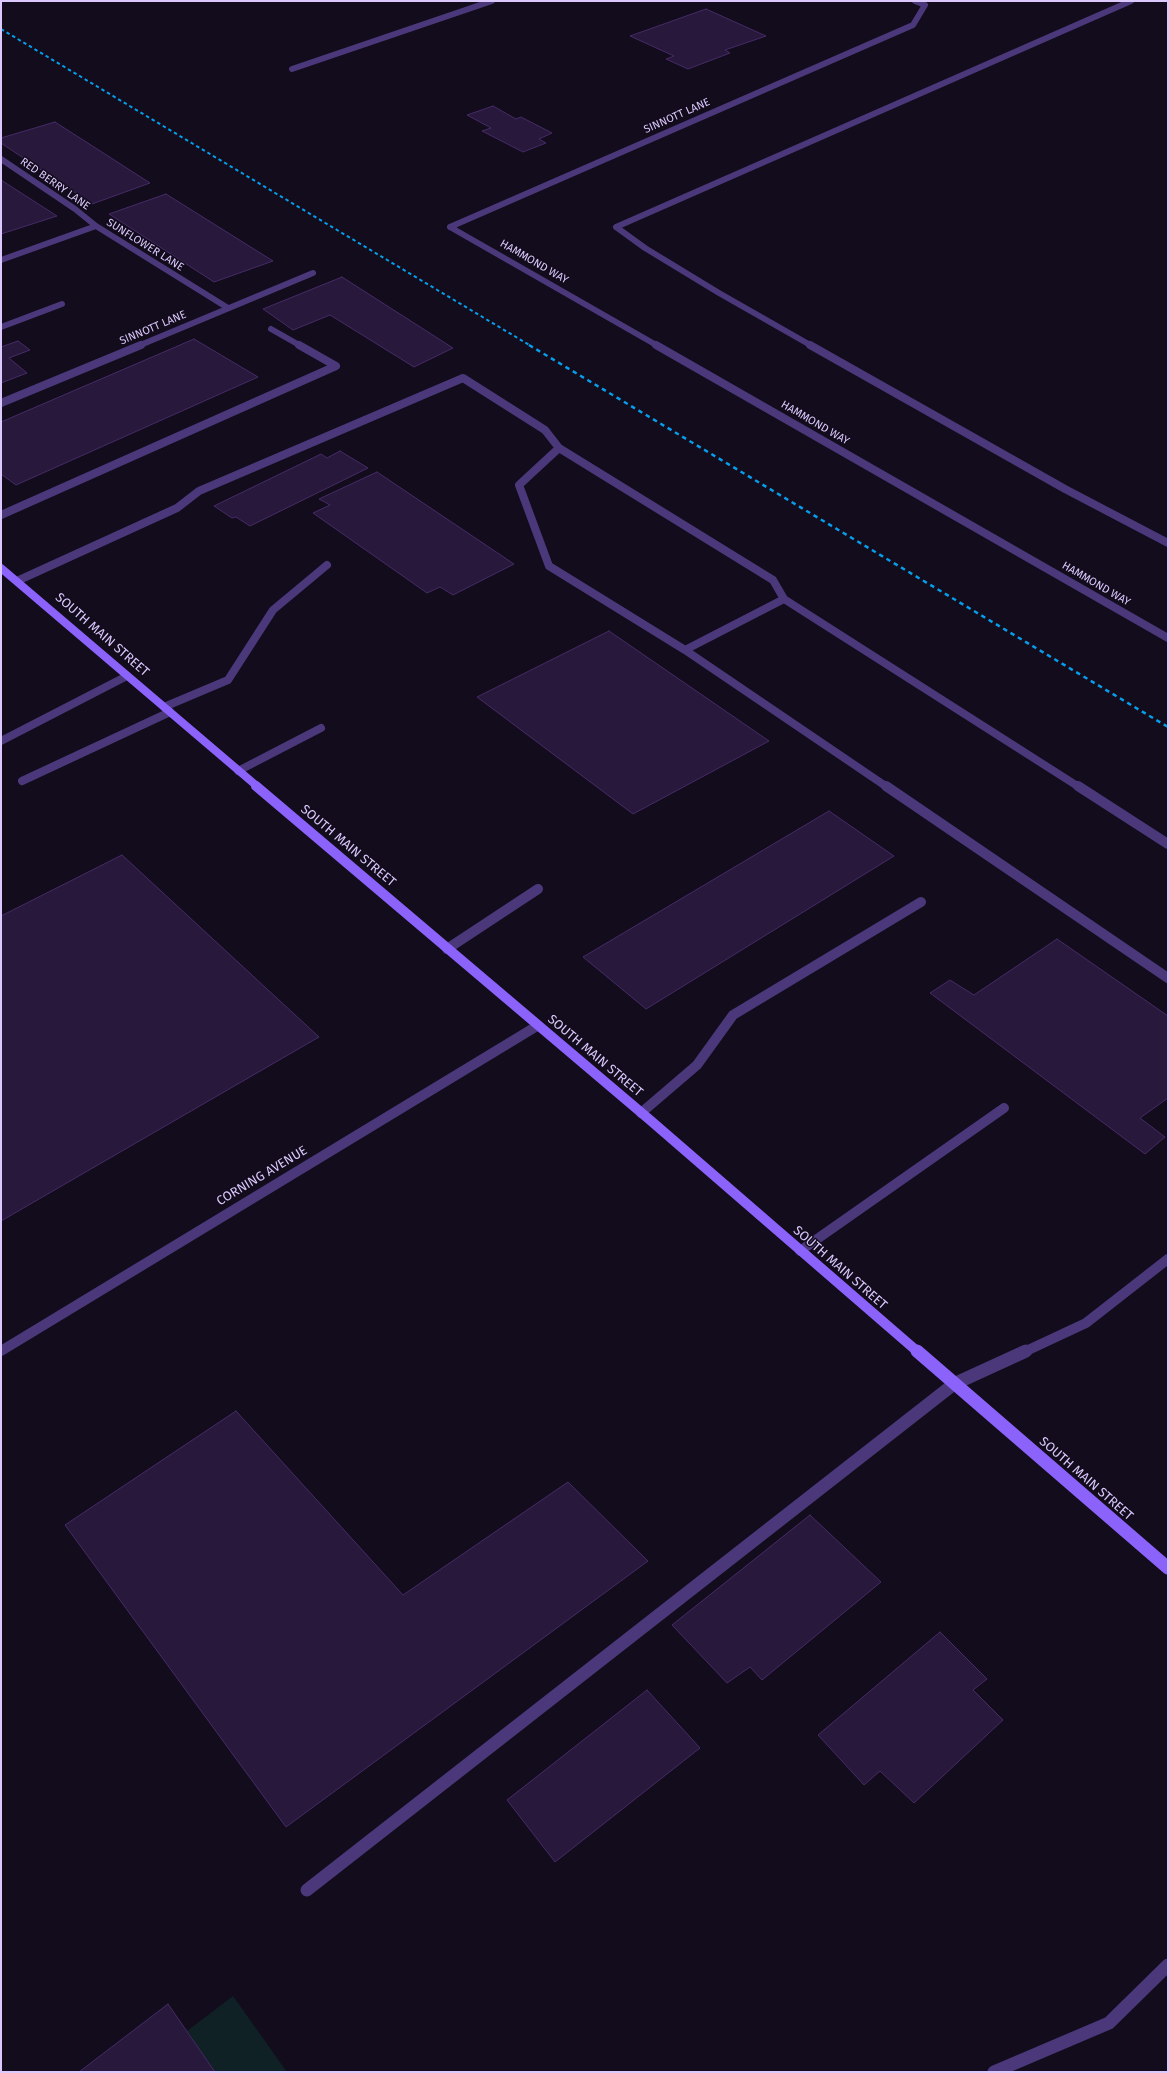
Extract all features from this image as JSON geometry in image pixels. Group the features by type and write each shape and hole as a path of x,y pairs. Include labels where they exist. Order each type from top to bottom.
{"main road":[{"name":"SOUTH MAIN STREET","path":"1,568 641,1113 1168,1568"}],"street":[{"path":"292,69 492,1"},
{"name":"SINNOTT LANE","path":"450,227 913,25 925,5 914,1"},
{"path":"1131,1 616,227 646,248 719,293 806,343 1065,489 1168,543"},
{"name":"RED BERRY LANE","path":"1,159 75,209 96,226"},
{"name":"SUNFLOWER LANE","path":"1,260 96,226 228,308"},
{"name":"HAMMOND WAY","path":"450,227 1168,638"},
{"name":"SINNOTT LANE","path":"1,403 314,273"},
{"path":"1,327 62,304"},
{"path":"1,515 336,366 271,329"},
{"path":"17,581 177,508 199,491 463,378 545,430 559,448 773,580 784,599 1168,844"},
{"path":"559,448 519,486 549,566 685,650 1168,978"},
{"path":"22,781 228,680 273,610 327,565"},
{"path":"685,650 784,599"},
{"path":"1,741 127,676"},
{"path":"238,771 322,728"},
{"path":"446,948 538,889"},
{"path":"641,1113 698,1065 733,1015 920,902"},
{"name":"CORNING AVENUE","path":"1,1351 537,1026"},
{"path":"800,1251 1004,1108"},
{"path":"307,1890 954,1384 1086,1324 1168,1259"},
{"path":"994,2072 1109,2023 1168,1965"}],"shaded area":[{"path":"233,1996 287,2072 215,2072 187,2031"}],"building":[{"path":"706,9 766,36 725,50 730,53 688,69 666,59 674,56 630,36"},
{"path":"493,106 516,119 521,117 552,133 539,139 546,143 523,152 482,131 491,128 467,115"},
{"path":"55,122 150,183 92,204 1,143 1,138"},
{"path":"1,180 57,216 1,234"},
{"path":"166,194 273,261 214,282 109,214"},
{"path":"342,277 453,348 414,367 330,315 293,330 263,309"},
{"path":"194,339 258,377 16,485 1,474 1,422"},
{"path":"18,341 30,350 9,358 27,373 1,383 1,347"},
{"path":"340,451 368,468 250,526 236,517 232,518 214,506 321,454 327,458"},
{"path":"377,472 514,564 453,595 440,587 427,593 313,513 330,505 319,499"},
{"path":"609,631 769,741 633,814 477,697"},
{"path":"829,811 894,856 646,1009 583,957"},
{"path":"122,855 319,1037 1,1221 1,916"},
{"path":"1057,939 1168,1016 1168,1098 1140,1118 1165,1137 1145,1154 930,993 950,980 974,995"},
{"path":"236,1411 403,1595 568,1482 648,1561 286,1827 65,1525"},
{"path":"810,1515 881,1582 762,1680 750,1667 727,1683 672,1625"},
{"path":"940,1632 987,1679 973,1690 1003,1720 914,1803 880,1771 864,1785 818,1735"},
{"path":"647,1690 700,1748 555,1862 507,1800"},
{"path":"168,2004 215,2072 79,2072"}],"railway":[{"path":"1,29 531,346"},
{"path":"529,345 1168,727"}]}
